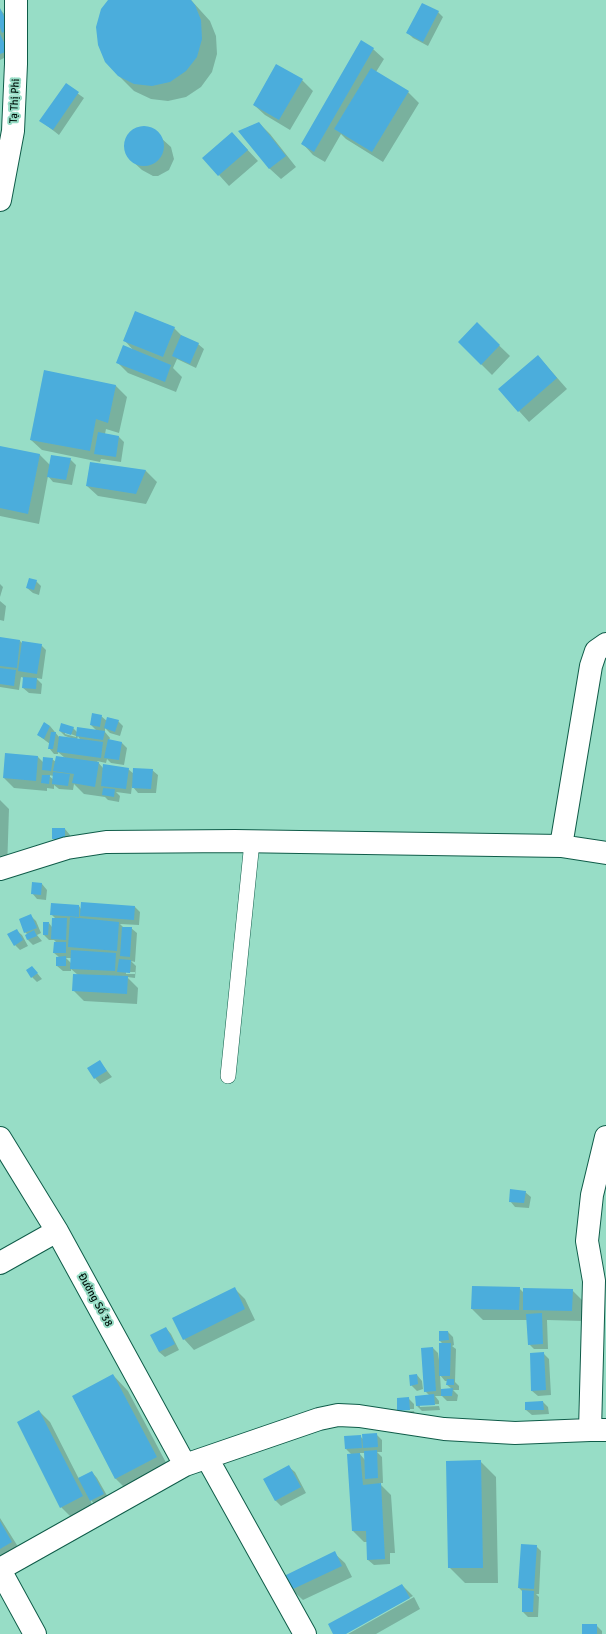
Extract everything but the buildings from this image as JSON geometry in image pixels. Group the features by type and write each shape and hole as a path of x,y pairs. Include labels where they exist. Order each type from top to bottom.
{"street":[{"name":"Tạ Thị Phi","path":"0,200 13,130 16,64 16,0"},
{"path":"561,846 591,666 596,651 606,644"},
{"path":"0,869 68,848 106,842 252,842 561,846 606,852"},
{"name":"Đường Số 38","path":"0,1138 57,1231 185,1465"},
{"path":"35,1634 0,1570 185,1465 319,1418 338,1415 359,1416 444,1429 494,1432 515,1433 598,1430 600,1281 587,1240 592,1195 606,1141"},
{"path":"0,1263 57,1231"},
{"path":"207,1458 305,1634"}],"lane":[{"path":"228,1076 252,842"}]}
